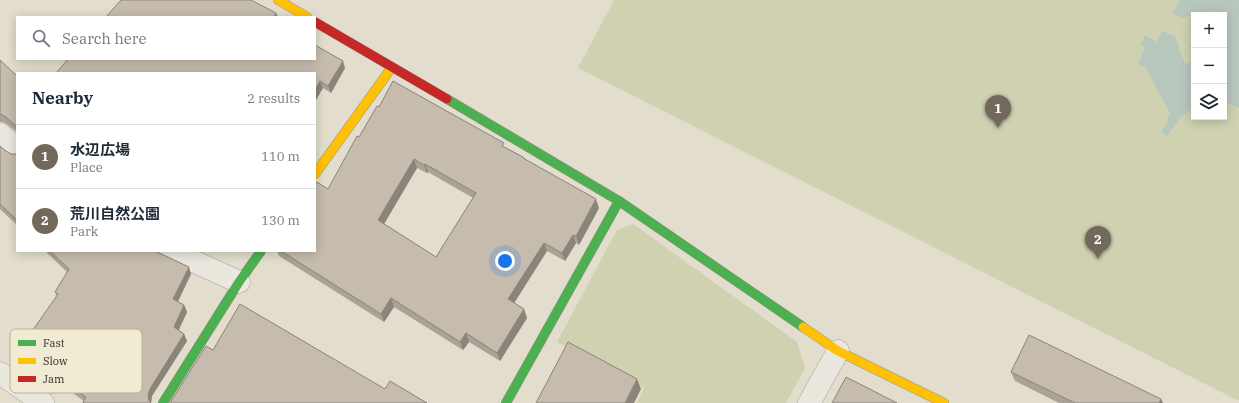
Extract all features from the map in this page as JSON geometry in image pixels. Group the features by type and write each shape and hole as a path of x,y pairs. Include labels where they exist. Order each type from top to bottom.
{"street":[{"path":"278,0 305,16"},
{"path":"316,23 619,202 838,351 944,403"},
{"path":"316,173 392,67"},
{"path":"0,134 16,148"},
{"path":"506,403 619,202"},
{"path":"173,252 238,282"},
{"path":"163,403 238,282 260,252"},
{"path":"808,403 838,351"},
{"path":"0,373 10,380"},
{"path":"29,393 43,403"}],"green space":[{"path":"614,0 1239,0 1239,401 578,68"},
{"path":"633,224 797,342 805,368 786,403 637,403 644,388 557,342 617,230"}],"shaded area":[{"path":"1180,0 1239,0 1239,108 1227,103 1227,12 1191,12 1191,16 1182,18 1173,13"},
{"path":"1162,31 1175,36 1185,64 1191,62 1191,109 1179,119 1167,137 1161,132 1170,113 1146,68 1138,64 1145,47 1140,45 1145,35 1156,42"}],"building":[{"path":"121,0 251,0 276,13 274,16 107,16"},
{"path":"316,46 343,61 328,86 320,81 316,88 316,72 57,72 67,60 316,60"},
{"path":"0,60 16,75 16,126 6,117 0,114"},
{"path":"393,81 504,143 502,146 596,199 576,236 573,235 562,253 544,243 508,299 524,309 497,353 466,333 460,342 391,298 381,314 283,252 316,252 316,184 317,182 328,189 357,136 359,137 377,106 379,107","holes":["414,159 424,165 425,164 476,193 436,257 378,220"]},
{"path":"0,146 11,154 16,154 16,219 0,204"},
{"path":"51,252 157,252 189,267 173,299 184,305 174,327 184,334 150,389 148,395 151,403 83,403 86,397 80,393 142,393 142,329 34,329 58,294 55,292 69,269"},
{"path":"240,304 385,389 390,381 427,403 170,403 206,346 213,350"},
{"path":"1029,335 1161,399 1159,403 1075,403 1011,372"},
{"path":"568,342 637,379 625,403 536,403"},
{"path":"846,377 897,403 832,403"}],"traffic: fast":[{"path":"447,99 619,201 803,327"},
{"path":"506,403 619,201"},
{"path":"163,403 239,282 260,252"}],"traffic: slow":[{"path":"278,0 305,16"},
{"path":"316,173 392,67"},
{"path":"803,327 838,351 944,403"}],"traffic: jam":[{"path":"316,23 447,99"}],"place":[{"name":"水辺広場","path":"998,128"},
{"name":"荒川自然公園","path":"1098,259"}]}
